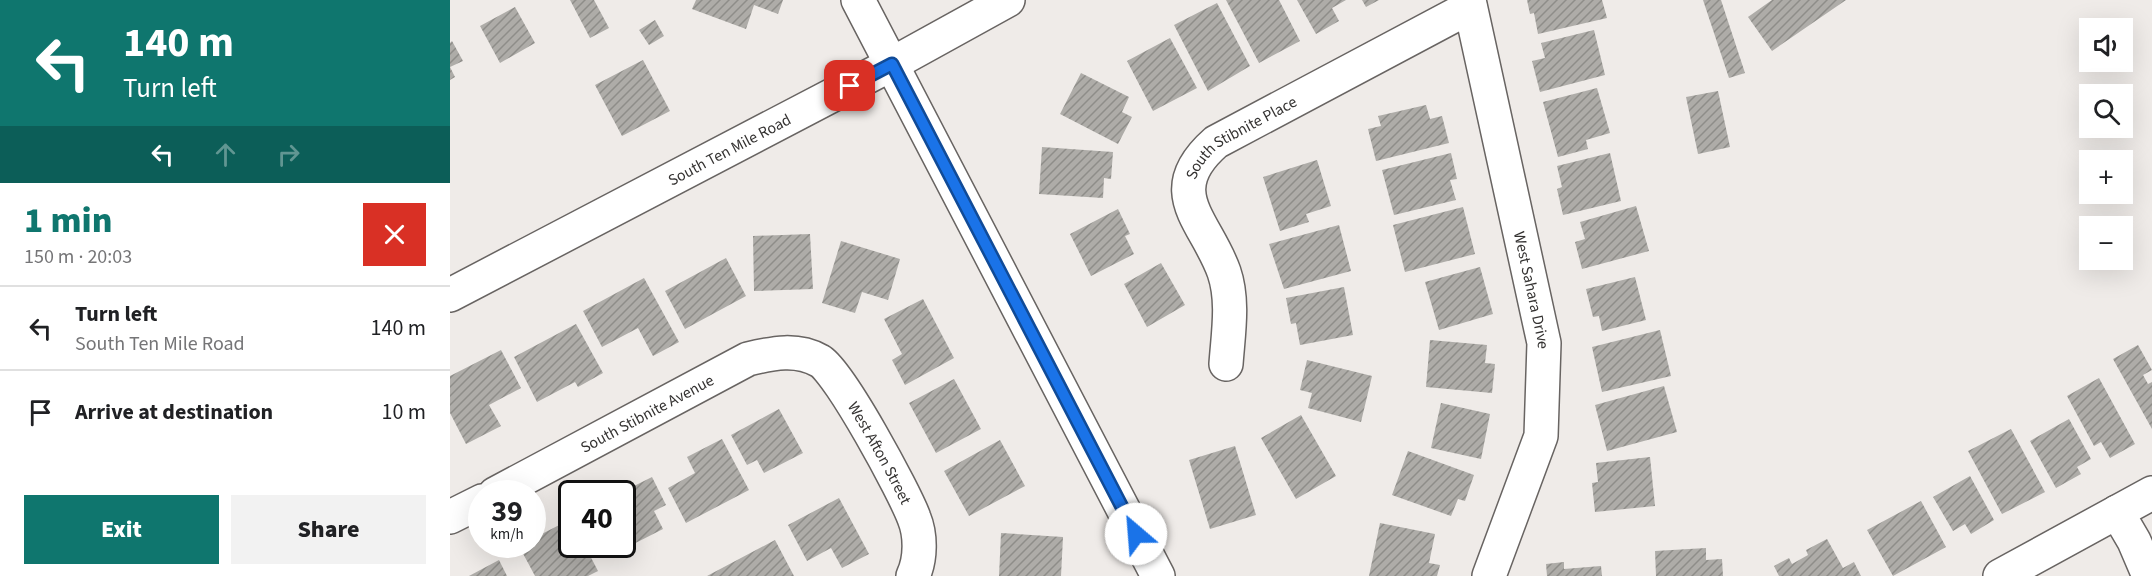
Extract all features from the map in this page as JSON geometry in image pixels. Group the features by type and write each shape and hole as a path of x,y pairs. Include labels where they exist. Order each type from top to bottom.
{"street":[{"path":"858,0 1158,576"},
{"name":"South Ten Mile Road","path":"450,295 892,64 1008,0"},
{"name":"South Stibnite Place","path":"1226,364 1229,294 1224,272 1194,215 1189,193 1192,169 1202,154 1216,142 1470,4"},
{"name":"West Sahara Drive","path":"1470,4 1544,343 1541,436 1489,576"},
{"name":"South Stibnite Avenue","path":"521,480 748,358 778,352 804,354"},
{"name":"West Afton Street","path":"804,354 823,362 844,386 915,518 920,546 914,575"},
{"path":"2000,576 2152,493"},
{"path":"450,517 468,508"},
{"path":"2117,512 2134,541 2149,576"}],"building":[{"path":"570,0 594,0 609,28 590,38"},
{"path":"696,0 783,0 778,14 754,5 746,29 692,9"},
{"path":"1226,0 1279,0 1300,41 1259,63"},
{"path":"1297,0 1346,0 1332,8 1339,21 1316,34"},
{"path":"1362,0 1379,0 1366,7"},
{"path":"1527,0 1602,0 1607,18 1538,34 1534,13 1530,14"},
{"path":"1703,0 1721,0 1745,73 1729,78"},
{"path":"1772,0 1846,0 1772,51 1748,17"},
{"path":"1217,3 1250,66 1208,91 1174,25"},
{"path":"515,7 535,43 500,63 480,26"},
{"path":"655,20 664,36 649,45 639,30"},
{"path":"1594,30 1605,75 1540,92 1532,61 1545,58 1541,43"},
{"path":"1170,38 1197,88 1153,111 1127,61"},
{"path":"452,41 463,61 450,67 450,43"},
{"path":"643,60 670,111 622,136 595,85"},
{"path":"450,67 455,77 450,80"},
{"path":"1081,73 1129,97 1122,112 1132,117 1118,144 1060,114"},
{"path":"1597,88 1610,133 1586,140 1588,149 1558,157 1543,102"},
{"path":"1718,91 1730,147 1698,154 1686,97"},
{"path":"1426,105 1430,119 1442,116 1449,143 1376,161 1368,129 1381,126 1378,116"},
{"path":"1042,147 1113,152 1111,179 1104,178 1103,198 1039,194"},
{"path":"1451,153 1457,179 1450,180 1456,200 1394,215 1382,170"},
{"path":"1610,153 1621,201 1563,215 1557,189 1562,187 1557,166"},
{"path":"1317,160 1331,206 1306,214 1309,222 1280,231 1263,177"},
{"path":"1636,206 1649,251 1582,269 1575,242 1585,239 1580,222"},
{"path":"1463,207 1475,254 1405,272 1393,225"},
{"path":"1118,209 1130,234 1125,236 1134,254 1091,276 1070,234"},
{"path":"1339,225 1351,271 1284,289 1269,244"},
{"path":"810,234 813,289 754,291 753,236"},
{"path":"841,241 900,259 888,300 862,292 855,313 822,303"},
{"path":"726,258 746,296 685,329 665,291"},
{"path":"1161,263 1185,305 1147,327 1124,284"},
{"path":"1480,267 1493,314 1439,330 1425,282"},
{"path":"1635,277 1646,320 1602,331 1599,316 1593,317 1586,289"},
{"path":"644,278 679,342 653,356 638,328 602,347 583,311"},
{"path":"1344,287 1353,335 1300,345 1296,323 1291,324 1286,298"},
{"path":"923,299 954,358 905,385 892,360 902,354 884,319"},
{"path":"576,324 603,373 578,387 575,382 537,402 514,357"},
{"path":"1660,330 1671,376 1602,392 1592,347"},
{"path":"1430,340 1487,345 1485,363 1495,364 1492,393 1426,387"},
{"path":"2138,345 2152,370 2143,375 2148,384 2152,382 2152,429 2113,359"},
{"path":"501,350 521,388 489,405 501,426 466,444 450,413 450,376"},
{"path":"1307,360 1372,376 1361,422 1308,408 1312,393 1300,390"},
{"path":"2099,378 2135,444 2110,458 2101,442 2094,446 2067,396"},
{"path":"954,379 981,429 936,453 909,403"},
{"path":"1664,386 1677,432 1607,451 1595,405"},
{"path":"1441,403 1490,414 1481,459 1431,448"},
{"path":"779,409 803,453 764,473 757,460 747,465 731,435"},
{"path":"1301,415 1336,476 1296,499 1261,438"},
{"path":"2069,419 2091,459 2077,467 2081,474 2056,488 2030,441"},
{"path":"2011,429 2045,492 2002,514 1968,451"},
{"path":"722,439 749,490 686,523 668,488 695,473 687,457"},
{"path":"1000,440 1025,486 969,516 944,471"},
{"path":"1235,446 1256,515 1210,529 1189,460"},
{"path":"1408,451 1474,475 1465,501 1458,499 1451,516 1392,495"},
{"path":"1650,457 1655,506 1595,512 1592,483 1598,482 1596,463"},
{"path":"1970,476 1994,520 1971,534 1965,524 1953,531 1933,497"},
{"path":"652,477 666,505 654,511 663,529 636,543 636,485"},
{"path":"839,498 869,554 842,568 831,548 807,561 788,525"},
{"path":"1921,501 1946,547 1893,576 1867,530"},
{"path":"1380,523 1435,534 1429,563 1440,565 1437,576 1369,576"},
{"path":"558,526 558,558 591,558 598,571 588,576 535,576 525,558 546,558 546,532"},
{"path":"1001,533 1063,537 1061,576 999,576"},
{"path":"1827,539 1843,568 1854,562 1861,576 1779,576 1774,566 1789,558 1792,564 1808,555 1806,550"},
{"path":"775,540 794,576 707,576"},
{"path":"1706,548 1706,560 1722,559 1723,576 1656,576 1655,551"},
{"path":"499,560 507,576 469,576"},
{"path":"1564,562 1564,569 1601,566 1602,576 1547,576 1546,564"}],"route":[{"path":"850,86 892,64 1136,534"}]}
